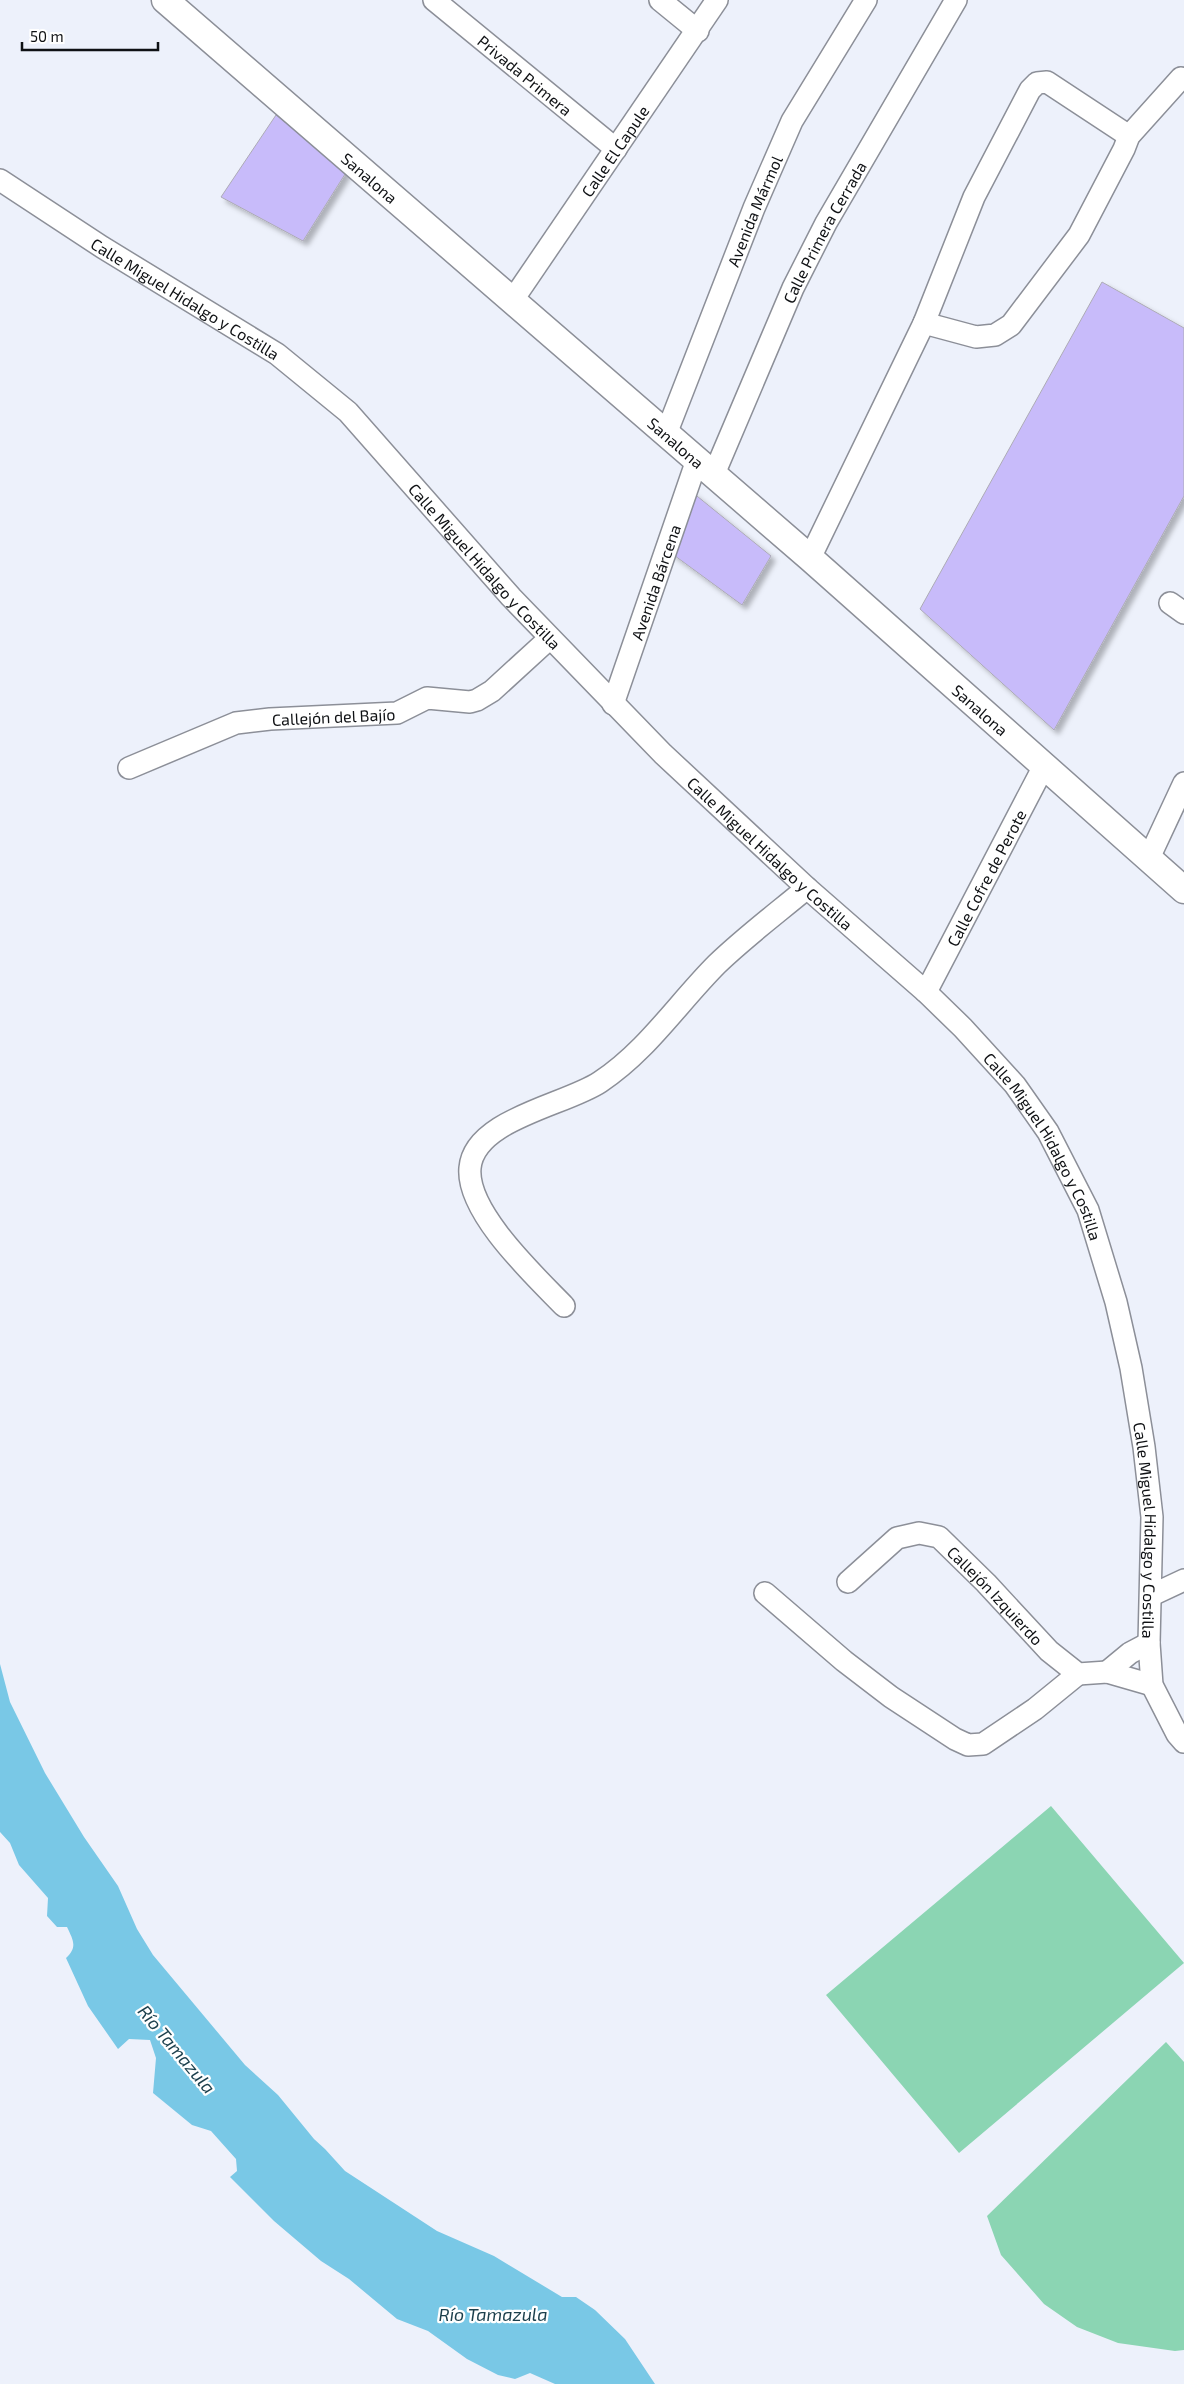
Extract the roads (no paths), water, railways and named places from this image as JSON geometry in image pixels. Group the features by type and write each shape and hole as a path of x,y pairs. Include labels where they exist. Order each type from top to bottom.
{"main road":[{"name":"Sanalona","path":"165,0 810,558 1045,764 1184,890"}],"street":[{"name":"Privada Primera","path":"434,0 616,149"},
{"path":"660,0 698,31"},
{"name":"Calle El Capule","path":"512,301 698,31 717,0"},
{"name":"Avenida Mármol","path":"666,434 754,208 792,121 866,0"},
{"name":"Calle Primera Cerrada","path":"705,467 826,223 956,0"},
{"path":"924,322 976,337 995,335 1011,325 1079,235 1129,136 1181,78"},
{"path":"810,558 924,322 974,197 1030,90 1037,83 1047,82 1129,136"},
{"name":"Calle Miguel Hidalgo y Costilla","path":"0,180 102,247 277,354 348,412 511,597 614,704 724,813 926,992 963,1028 1015,1085 1048,1132 1088,1210 1116,1302 1131,1368 1144,1447 1152,1517 1152,1594 1149,1643 1152,1685 1159,1702 1177,1734 1184,1742"},
{"name":"Avenida Bárcena","path":"614,704 705,467"},
{"name":"Callejón del Bajío","path":"129,768 236,723 270,719 396,713 427,698 470,702 477,700 492,691 550,638"},
{"name":"Calle Cofre de Perote","path":"926,992 1045,764"},
{"path":"1149,858 1184,783"},
{"path":"564,1306 518,1258 494,1228 480,1206 470,1181 470,1167 474,1154 481,1144 498,1128 574,1096 600,1082 626,1063 651,1039 718,964 807,888"},
{"name":"Callejón Izquierdo","path":"848,1582 897,1538 919,1533 939,1537 986,1582 1049,1651 1078,1674"},
{"path":"1152,1594 1184,1580"},
{"path":"765,1593 844,1661 891,1697 955,1739 968,1745 983,1744 1035,1709 1078,1674 1107,1672 1152,1685"},
{"path":"1107,1672 1130,1653 1149,1643"}],"water":[{"name":"Río Tamazula","path":"0,1664 10,1702 45,1773 84,1837 118,1886 137,1929 153,1955 245,2065 278,2095 314,2139 345,2171 437,2231 494,2256 562,2297 576,2297 595,2310 625,2339 655,2384 555,2384 530,2373 515,2379 498,2375 467,2359 428,2331 397,2319 349,2279 321,2261 274,2221 230,2177 237,2171 236,2159 211,2131 192,2125 153,2093 156,2058 150,2040 129,2039 118,2049 88,2006 66,1958 73,1947 67,1927 57,1927 47,1916 48,1898 19,1865 10,1843 0,1832"}]}
